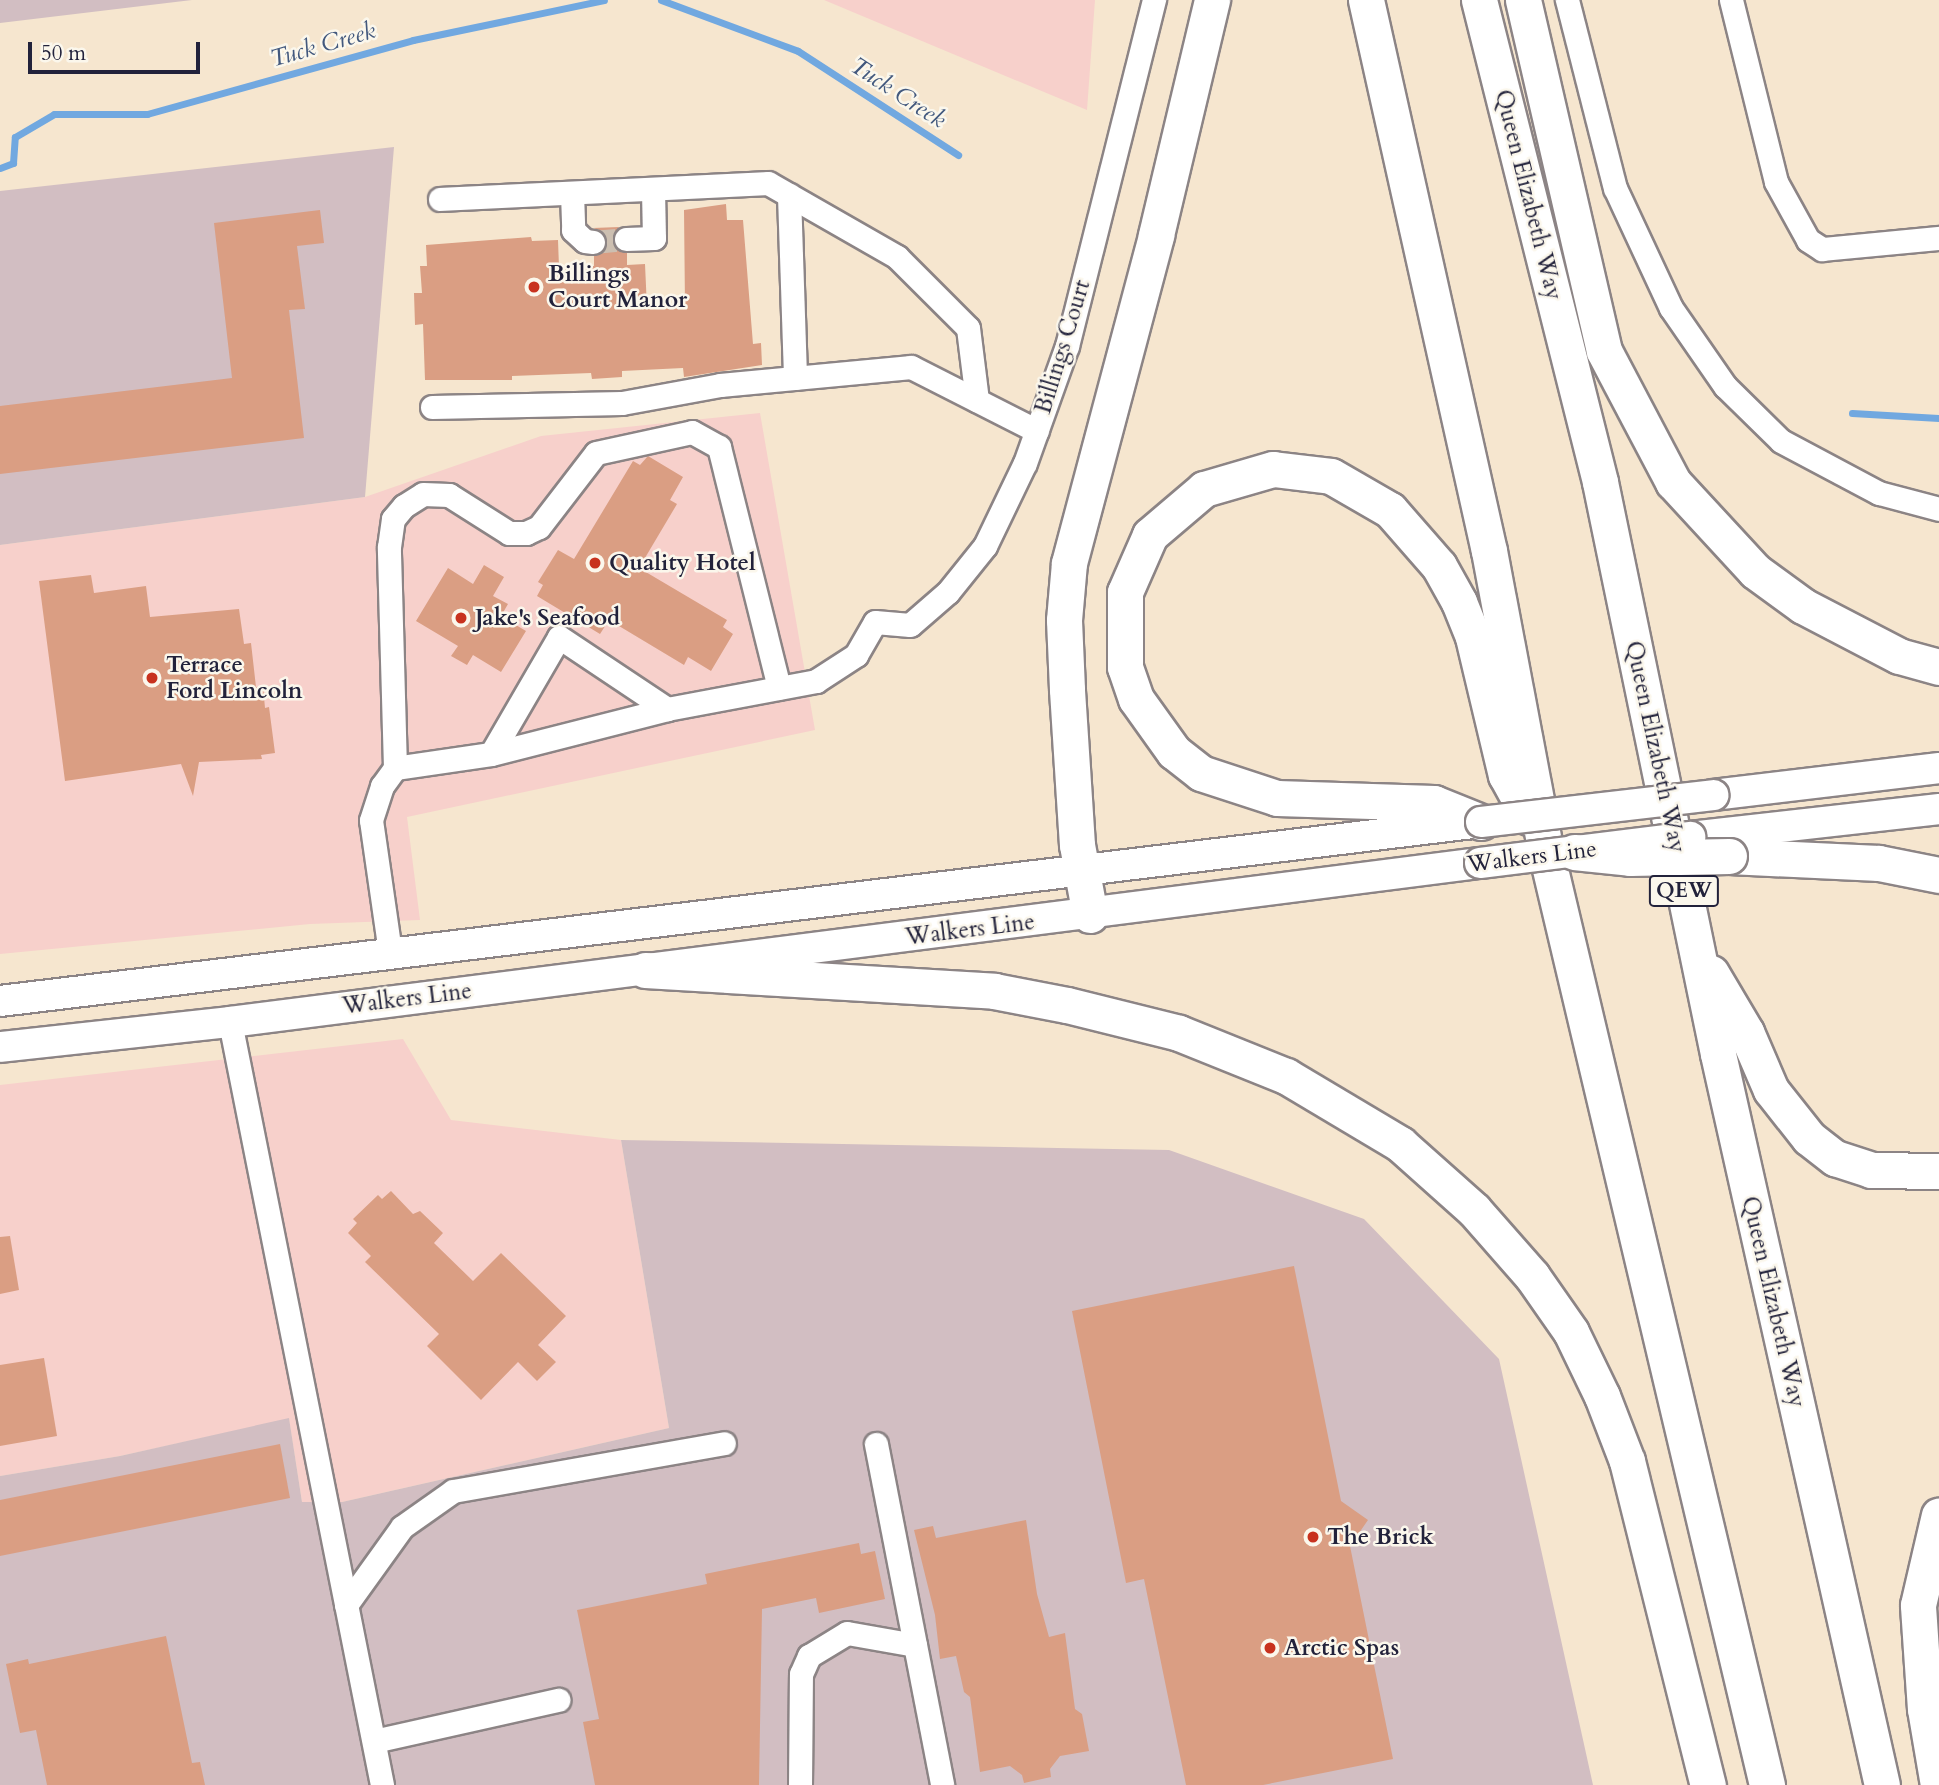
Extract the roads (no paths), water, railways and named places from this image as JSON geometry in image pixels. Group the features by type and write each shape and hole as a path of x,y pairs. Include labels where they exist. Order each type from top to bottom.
{"highway":[{"path":"1090,915 1077,845 1067,689 1064,620 1069,563 1156,235 1212,0"},
{"path":"1366,0 1489,551 1560,850 1767,1785"},
{"name":"Queen Elizabeth Way","path":"1479,0 1600,482 1718,1054 1882,1785"},
{"path":"1523,0 1604,351 1673,482 1755,572 1803,606 1899,656 1939,667"},
{"path":"1481,822 1434,803 1277,798 1201,773 1174,752 1136,699 1125,667 1125,592 1150,534 1204,489 1273,469 1331,476 1391,510 1439,566 1459,602 1473,637 1506,775 1560,850 1630,858 1729,856 1879,863 1939,875"},
{"path":"1600,482 1706,964 1746,1032 1771,1090 1809,1138 1835,1158 1871,1170 1939,1171"},
{"path":"645,970 994,991 1067,1004 1179,1033 1286,1076 1400,1144 1474,1210 1532,1276 1571,1332 1597,1385 1627,1461 1708,1785"},
{"path":"1938,1785 1925,1709 1918,1605 1939,1516"}],"main road":[{"name":"Walkers Line","path":"0,1001 390,952 1939,768"},
{"name":"Walkers Line","path":"0,1047 230,1022 1090,915 1560,850 1939,809"}],"street":[{"name":"Billings Court","path":"779,688 816,681 838,669 856,655 875,622 910,625 948,592 985,546 1037,431 1067,346 1154,0"},
{"path":"1567,0 1615,188 1671,308 1725,386 1781,440 1879,493 1939,509"},
{"path":"1731,0 1776,182 1808,240 1822,249 1939,238"},
{"path":"440,199 768,183 897,257 968,328 977,400"},
{"path":"626,239 654,237 653,189"},
{"path":"572,193 573,230 586,241 593,242"},
{"path":"789,195 795,379"},
{"path":"432,407 622,403 720,385 911,367 1037,431"},
{"path":"390,952 371,820 382,786 395,768 389,547 393,519 404,506 422,494 449,495 509,533 526,533 539,527 596,453 692,432 719,447 779,688 667,709 491,754 395,768"},
{"path":"491,754 559,637 667,709"},
{"path":"230,1022 383,1785"},
{"path":"346,1605 402,1527 453,1491 724,1443"},
{"path":"876,1444 942,1785"},
{"path":"800,1785 801,1674 809,1656 847,1633 915,1645"},
{"path":"374,1741 558,1700"}],"waterway":[{"name":"Tuck Creek","path":"0,168 13,163 15,137 54,114 147,114 413,40 604,0"},
{"name":"Tuck Creek","path":"661,0 798,51 958,155"},
{"name":"Tuck Creek","path":"1852,413 1939,418"}],"tunnel":[{"path":"593,242 626,239"}],"place":[{"name":"Billings Court Manor","path":"534,287"},
{"name":"Quality Hotel","path":"595,563"},
{"name":"Jake's Seafood","path":"461,618"},
{"name":"Terrace Ford Lincoln","path":"152,678"},
{"name":"The Brick","path":"1313,1537"},
{"name":"Arctic Spas","path":"1270,1648"}]}
